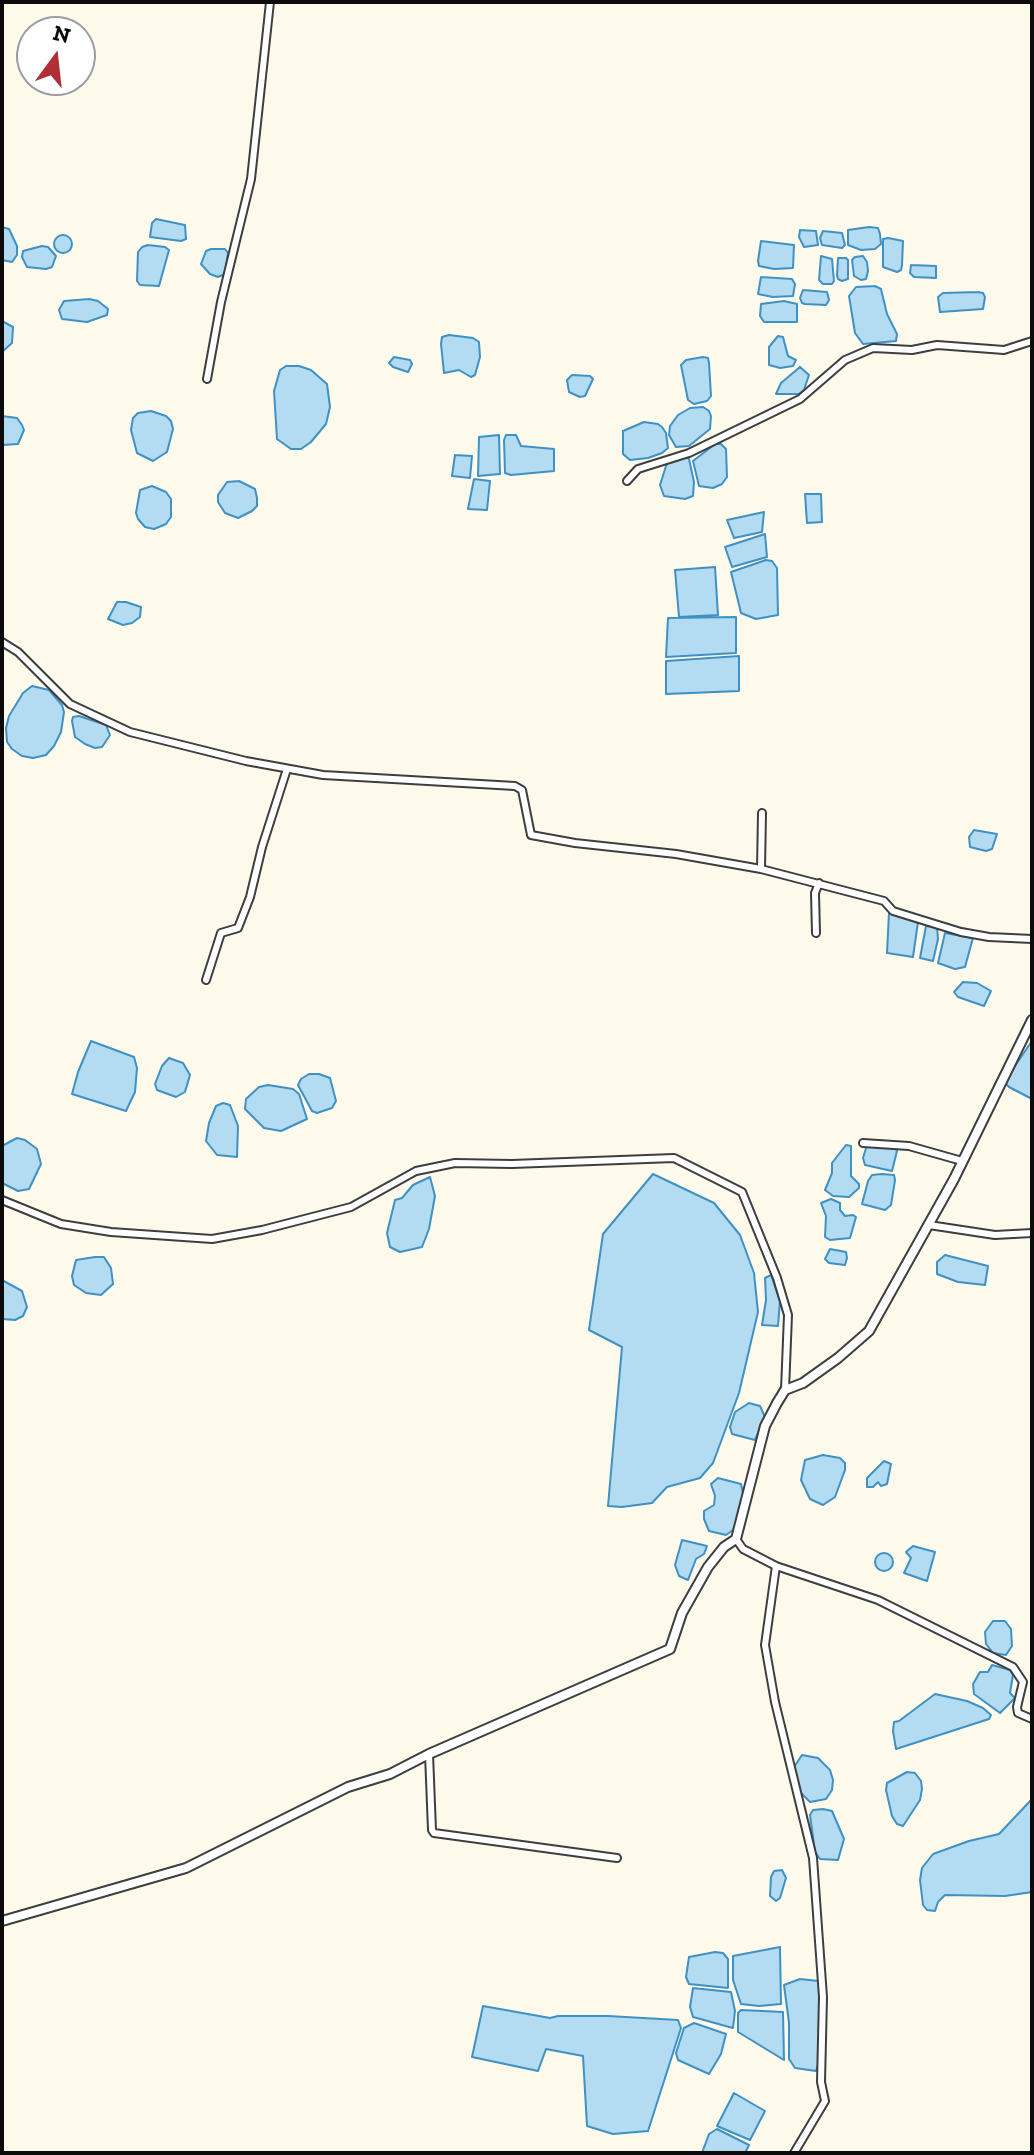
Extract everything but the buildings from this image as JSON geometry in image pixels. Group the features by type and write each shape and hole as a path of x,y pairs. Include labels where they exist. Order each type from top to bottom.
{"street":[{"path":"207,379 227,275 251,179 270,2"},
{"path":"627,481 638,469 689,453 800,399 845,360 873,348 912,350 937,345 1004,350 1032,341"},
{"path":"2,642 18,652 70,704 130,732 210,753 323,775 515,786 522,790 531,835 676,854 761,869 884,901 893,911 961,932 1032,939"},
{"path":"206,980 221,933 238,928 250,897 287,769"},
{"path":"761,869 762,813"},
{"path":"816,933 815,893 819,883"},
{"path":"785,1390 803,1383 869,1331 929,1225 1032,1020"},
{"path":"863,1143 909,1146 962,1161"},
{"path":"2,1200 61,1224 111,1232 212,1239 262,1230 351,1207 416,1171 455,1163 674,1158 742,1192 777,1278 788,1315 785,1390 765,1426 736,1539 724,1547 708,1567 682,1613 670,1649 390,1774 348,1787 186,1868 2,1921"},
{"path":"929,1225 995,1235 1032,1233"},
{"path":"736,1539 743,1549 776,1566 844,1586 925,1621 1013,1667 1023,1682 1018,1713 1032,1719"},
{"path":"776,1566 765,1645 775,1702 813,1858 823,1997 821,2082 825,2101 794,2153"},
{"path":"1023,1682 1032,1677"},
{"path":"429,1754 434,1833 617,1858"}],"water":[{"path":"156,219 185,225 186,239 150,237 152,223"},
{"path":"2,227 9,229 17,246 17,255 12,262 2,260"},
{"path":"878,228 881,244 875,249 861,250 848,245 848,230"},
{"path":"800,230 816,231 818,245 804,247 799,237"},
{"path":"823,231 842,233 845,245 842,248 822,245 820,238"},
{"path":"59,235 67,235 72,244 70,251 59,253 54,248 54,240"},
{"path":"883,239 903,241 902,265 897,272 883,267"},
{"path":"761,241 794,245 793,268 759,266"},
{"path":"148,245 169,250 159,286 140,285 137,281 138,252"},
{"path":"48,247 56,256 52,267 27,267 22,257 23,251"},
{"path":"225,249 228,253 225,274 218,277 210,274 201,264 206,251"},
{"path":"821,256 832,259 832,284 823,284 819,280"},
{"path":"863,256 868,271 866,279 861,280 854,276 852,260"},
{"path":"838,258 848,260 848,279 842,281 837,275"},
{"path":"911,265 936,266 936,278 914,277 910,273"},
{"path":"761,277 792,279 795,284 793,296 758,294"},
{"path":"875,286 881,289 887,314 897,334 896,341 863,344 855,333 849,296 856,287"},
{"path":"803,290 827,292 829,300 826,305 802,303"},
{"path":"978,292 985,297 983,309 940,312 938,297 943,293"},
{"path":"64,301 98,301 108,309 107,315 87,322 62,319 59,310"},
{"path":"784,301 797,304 797,322 764,322 760,316 761,304"},
{"path":"2,321 13,327 12,343 2,352"},
{"path":"778,336 783,337 788,356 796,360 793,366 780,368 769,365 769,347"},
{"path":"442,337 473,338 479,342 480,357 475,375 471,377 459,370 444,373 441,344"},
{"path":"394,357 410,360 412,364 408,372 389,363"},
{"path":"708,358 711,396 707,401 694,404 688,400 681,365 686,360"},
{"path":"286,366 311,370 327,384 330,407 326,424 301,449 291,449 277,439 274,391 280,370"},
{"path":"800,367 809,375 804,390 799,394 776,394 781,383"},
{"path":"572,375 593,379 585,396 569,392 567,380"},
{"path":"703,407 711,416 710,429 689,446 676,447 669,435 670,426 678,415 690,408"},
{"path":"151,411 166,416 173,429 167,452 153,461 137,453 131,430 133,418 138,413"},
{"path":"2,416 17,418 22,425 24,430 18,444 2,445"},
{"path":"644,422 662,427 668,448 648,458 630,460 623,454 623,431"},
{"path":"499,435 500,474 478,476 479,437"},
{"path":"506,435 516,435 521,446 554,449 554,471 505,473"},
{"path":"715,444 721,444 726,449 727,477 722,484 713,488 699,486 693,461"},
{"path":"455,455 472,456 470,478 452,476"},
{"path":"685,456 689,459 694,482 693,496 685,499 664,496 660,485 669,460"},
{"path":"474,479 490,481 487,510 468,509"},
{"path":"239,481 255,489 257,506 238,518 225,513 218,502 218,495 227,482"},
{"path":"152,486 166,492 171,499 171,517 166,524 154,529 145,527 136,513 140,490"},
{"path":"805,494 821,494 822,522 807,523"},
{"path":"764,512 762,532 734,538 727,520"},
{"path":"765,534 767,557 732,567 725,547"},
{"path":"766,560 772,561 777,568 778,615 756,619 741,613 731,572"},
{"path":"715,567 718,615 679,617 675,570"},
{"path":"117,602 141,607 140,617 123,625 108,619"},
{"path":"736,617 736,653 666,657 668,618"},
{"path":"739,656 739,691 666,694 666,661"},
{"path":"32,686 49,690 64,712 61,732 54,746 46,755 33,758 22,756 12,749 7,742 6,728 9,716 23,693"},
{"path":"73,717 106,725 110,735 102,747 95,748 75,737 72,721"},
{"path":"974,830 997,834 992,849 986,851 970,847 969,837"},
{"path":"889,913 918,922 913,957 887,953"},
{"path":"926,926 937,927 933,961 920,958"},
{"path":"945,933 973,938 965,967 955,969 938,963"},
{"path":"963,982 977,983 991,991 984,1006 958,997 954,992"},
{"path":"91,1041 134,1057 137,1068 135,1092 126,1111 72,1094"},
{"path":"1032,1041 1032,1099 1004,1082"},
{"path":"169,1058 183,1063 190,1075 185,1092 176,1097 157,1090 155,1084"},
{"path":"309,1074 330,1078 336,1101 332,1108 317,1113 312,1111 298,1085"},
{"path":"268,1085 293,1089 299,1094 307,1119 281,1131 264,1128 245,1109 246,1099 259,1087"},
{"path":"223,1103 230,1105 238,1126 237,1157 217,1155 206,1141 216,1106"},
{"path":"17,1138 37,1149 41,1164 29,1189 18,1191 2,1183 2,1146"},
{"path":"846,1145 851,1146 851,1176 859,1188 849,1197 833,1196 825,1190 832,1173 832,1163"},
{"path":"867,1145 894,1146 897,1151 892,1171 865,1165 863,1158"},
{"path":"653,1174 714,1203 740,1235 754,1273 758,1312 739,1393 713,1463 700,1478 667,1487 652,1503 608,1506 622,1347 589,1330 603,1234"},
{"path":"872,1175 894,1175 895,1180 891,1205 885,1210 862,1204"},
{"path":"430,1177 435,1196 422,1247 400,1252 390,1247 387,1233 395,1200 402,1198 413,1185"},
{"path":"831,1199 840,1203 840,1210 845,1216 856,1217 850,1238 830,1240 825,1237 826,1216 821,1203"},
{"path":"830,1249 846,1252 845,1265 829,1263 825,1259"},
{"path":"945,1255 988,1266 985,1285 958,1282 937,1274 937,1262"},
{"path":"104,1257 111,1268 113,1284 101,1295 86,1293 74,1285 72,1276 76,1260"},
{"path":"771,1275 780,1301 778,1326 762,1325 765,1278"},
{"path":"2,1280 22,1291 27,1307 23,1316 15,1320 2,1319"},
{"path":"749,1403 760,1406 765,1417 755,1440 732,1434 730,1427 735,1412"},
{"path":"823,1455 840,1458 845,1463 845,1470 835,1497 823,1505 810,1499 801,1480 805,1460"},
{"path":"884,1461 891,1464 887,1484 881,1486 878,1482 873,1487 867,1487 867,1478"},
{"path":"718,1478 741,1484 744,1498 736,1528 726,1535 709,1531 704,1519 704,1511 714,1505 711,1484"},
{"path":"682,1540 707,1546 704,1554 696,1559 688,1580 679,1576 675,1565"},
{"path":"913,1546 935,1552 927,1581 904,1573 911,1558 906,1552"},
{"path":"880,1553 888,1553 893,1562 891,1569 880,1571 875,1566 875,1558"},
{"path":"993,1621 1005,1621 1011,1629 1012,1646 1006,1655 993,1653 986,1644 985,1632"},
{"path":"992,1665 1010,1670 1013,1675 1010,1693 1015,1698 1000,1713 974,1694 973,1684 980,1672 988,1672"},
{"path":"935,1694 967,1701 991,1715 989,1719 896,1749 894,1722"},
{"path":"802,1755 818,1758 830,1770 832,1790 826,1799 810,1802 801,1793 794,1767"},
{"path":"907,1772 915,1773 922,1789 920,1800 903,1826 897,1824 892,1816 886,1790 887,1783"},
{"path":"1032,1799 1032,1892 1005,1896 945,1895 935,1911 927,1910 923,1905 920,1880 922,1868 933,1854 999,1834"},
{"path":"813,1810 832,1811 844,1839 838,1860 820,1859 815,1852 810,1815"},
{"path":"782,1870 786,1878 780,1898 776,1901 770,1896 771,1877 774,1871"},
{"path":"780,1947 781,2004 741,2004 733,1980 733,1956"},
{"path":"723,1953 728,1959 728,1988 689,1984 686,1977 689,1957"},
{"path":"800,1979 821,1983 819,2062 816,2071 795,2068 789,2059 789,2023 784,1985"},
{"path":"693,1988 731,1992 735,2011 733,2028 693,2017 690,2007"},
{"path":"483,2006 550,2018 608,2016 678,2020 681,2028 648,2131 613,2134 587,2126 583,2056 546,2049 538,2071 472,2057"},
{"path":"741,2010 783,2012 784,2060 738,2032 738,2013"},
{"path":"694,2023 726,2034 721,2054 709,2074 678,2060 676,2053 684,2028"},
{"path":"734,2093 765,2111 750,2140 717,2126"},
{"path":"717,2129 749,2145 745,2153 702,2153 709,2134"}]}
